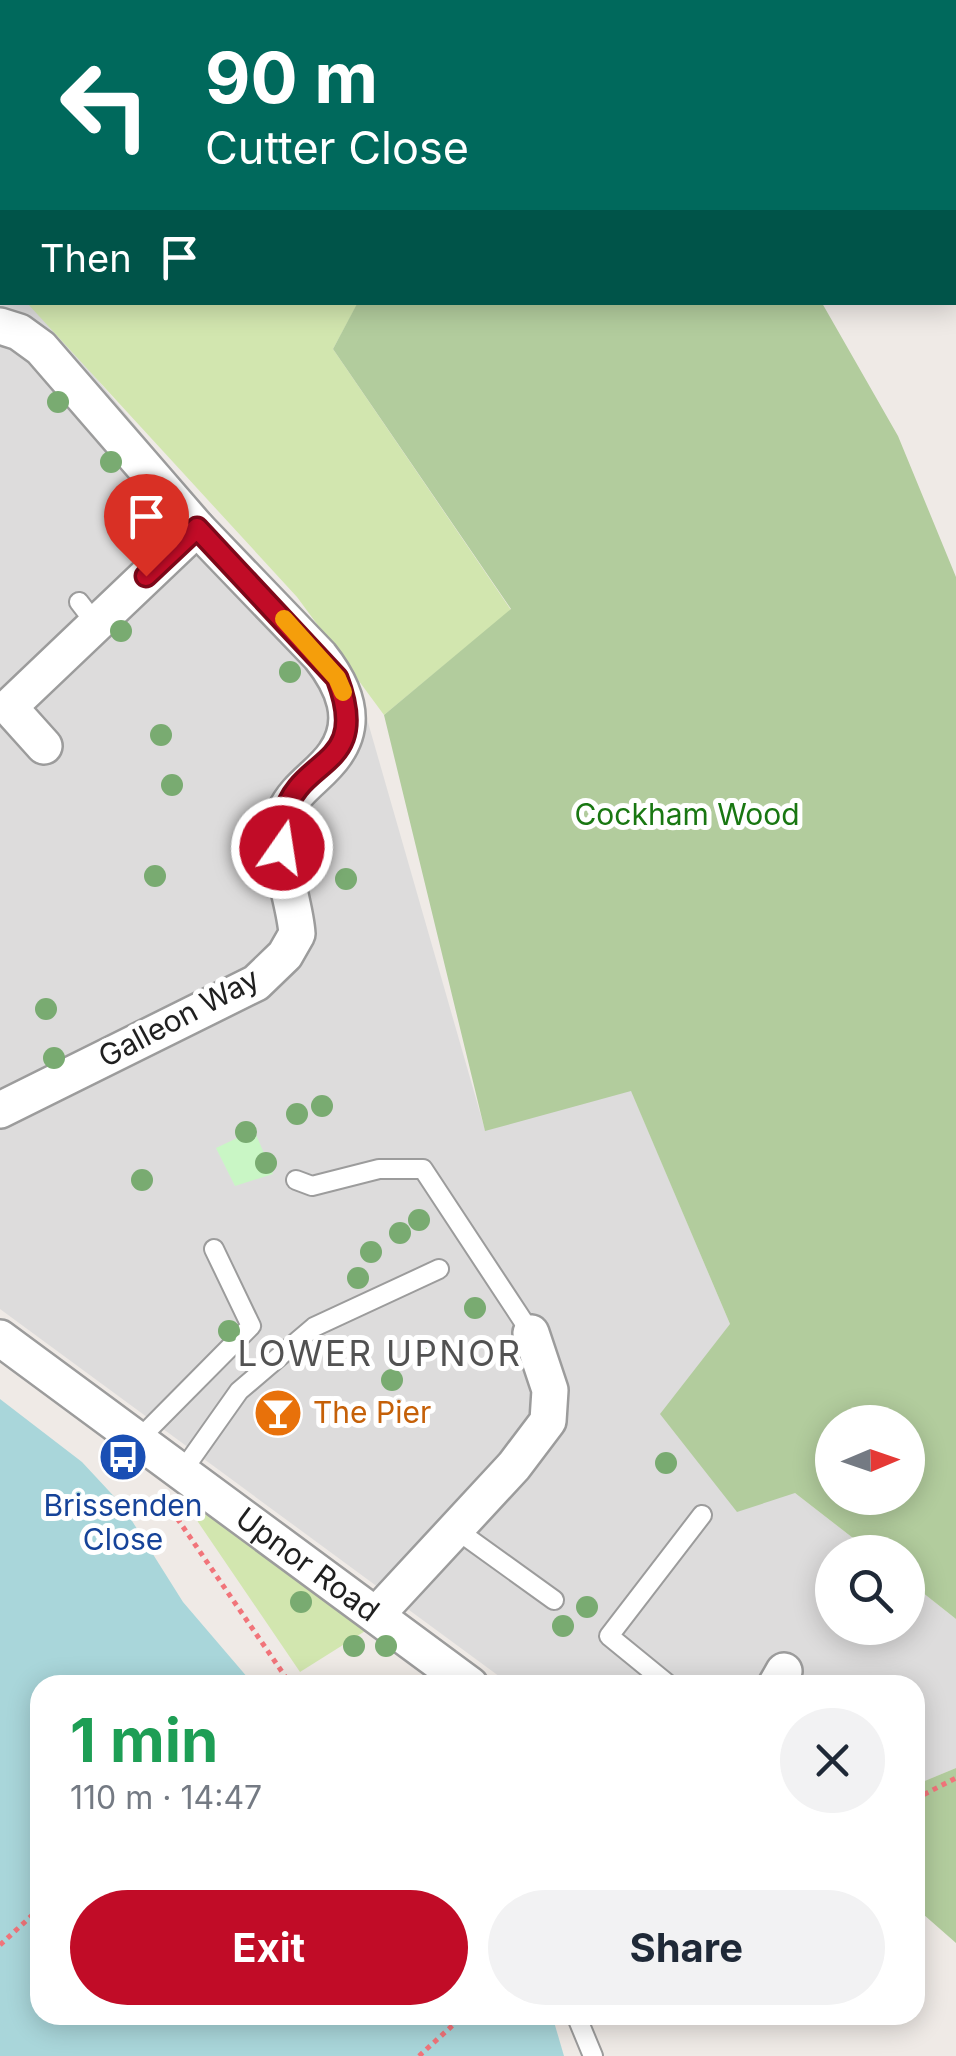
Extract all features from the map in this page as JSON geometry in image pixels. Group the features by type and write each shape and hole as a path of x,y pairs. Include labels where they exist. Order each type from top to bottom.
{"street":[{"name":"Galleon Way","path":"0,326 19,332 41,348 197,528 320,656 337,678 346,702 347,728 335,756 309,778 284,813 282,848 297,934 285,955 256,983 0,1110"},
{"path":"44,746 9,707 87,613 197,528"},
{"path":"376,1615 514,1466 548,1421 550,1390 531,1333"},
{"name":"Upnor Road","path":"0,1338 136,1442 171,1483 376,1615 457,1675"}],"lane":[{"path":"296,1180 312,1186 379,1169 423,1169 531,1333"},
{"path":"136,1442 251,1326 214,1249"},
{"path":"171,1483 238,1391 314,1327 440,1269"},
{"path":"658,1675 609,1636 702,1515"},
{"path":"454,1528 554,1600"},
{"path":"580,2025 593,2056"}],"path":[{"path":"171,1483 285,1675"},
{"path":"925,1794 956,1778"},
{"path":"0,1944 30,1917"},
{"path":"419,2056 453,2025"}],"shaded area":[{"path":"0,305 122,305 91,372 361,698 485,1130 631,1090 730,1324 795,1493 815,1509 815,1515 823,1515 849,1535 815,1535 815,1645 925,1645 925,1594 956,1619 956,1768 925,1781 925,1675 497,1675 0,1309"}],"green space":[{"path":"29,305 357,305 333,349 511,610 384,715 297,597"},
{"name":"Cockham Wood","path":"356,305 823,305 898,436 956,577 956,1619 925,1594 925,1535 849,1535 823,1515 925,1515 925,1405 815,1405 815,1509 795,1493 737,1512 660,1414 730,1324 631,1091 485,1131 384,715 511,609 333,349"},
{"path":"254,1130 273,1174 235,1186 216,1148"},
{"path":"189,1492 370,1628 300,1672 198,1522"},
{"path":"956,1768 956,1943 925,1916 925,1781"}],"water":[{"path":"0,1399 82,1462 122,1505 183,1602 245,1675 30,1675 30,2025 555,2025 564,2056 0,2056"}],"slow traffic":[{"path":"284,619 320,656 343,692"}],"place":[{"name":"The Pier","path":"278,1413"},
{"name":"Brissenden Close","path":"123,1457"}],"district":[{"name":"LOWER UPNOR","path":"380,1354"}],"route":[{"path":"146,576 197,528 337,678 346,702 347,728 335,756 309,778 284,813 282,848"}]}
